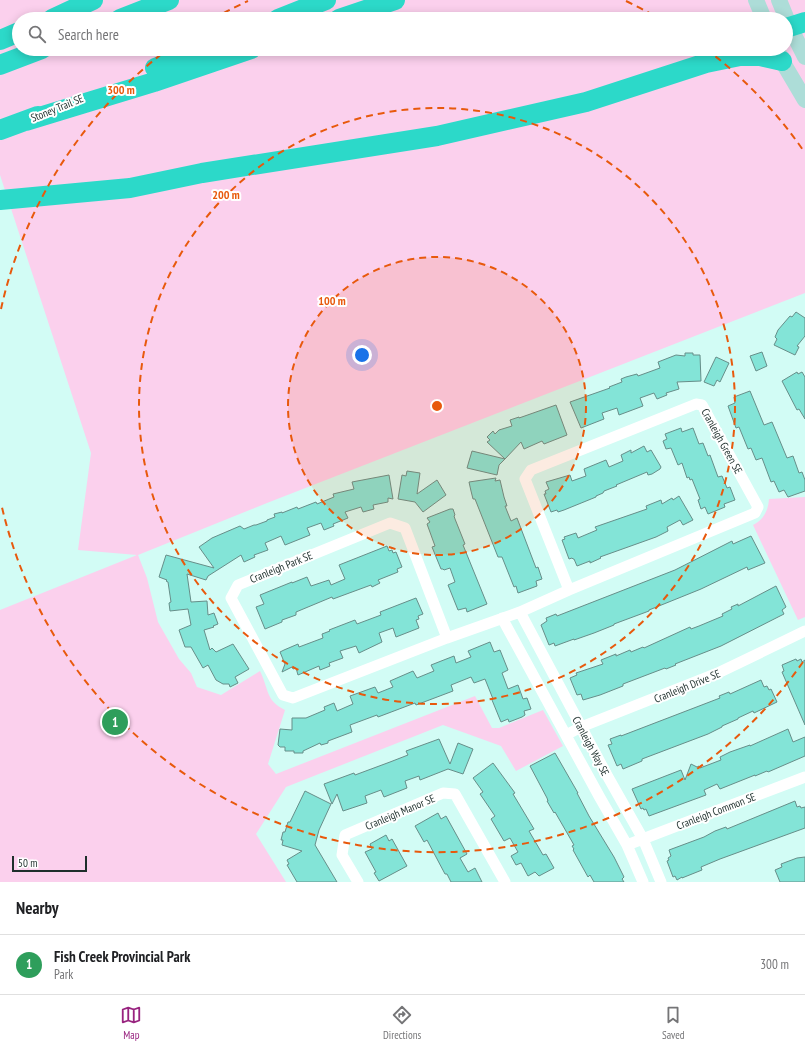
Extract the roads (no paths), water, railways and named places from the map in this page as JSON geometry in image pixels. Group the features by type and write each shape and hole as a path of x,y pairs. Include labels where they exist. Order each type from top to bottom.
{"highway":[{"path":"67,12 93,0"},
{"path":"138,12 170,0"},
{"path":"296,12 326,0"},
{"path":"360,12 395,0"},
{"path":"0,40 12,35"},
{"path":"0,65 24,56"},
{"name":"Stoney Trail SE","path":"0,130 26,121 186,56"},
{"path":"26,121 154,82 230,56"},
{"path":"0,200 130,188 202,173 437,136 586,102 706,63 722,56"},
{"path":"706,63 740,56 760,56"}],"street":[{"path":"756,0 761,12"},
{"path":"778,0 785,12"},
{"path":"794,26 805,57"},
{"path":"780,56 805,100"},
{"name":"Cranleigh Green SE","path":"520,612 569,590 755,513 758,507 702,405 696,404 532,470 524,479 569,590"},
{"name":"Cranleigh Park SE","path":"447,638 405,528 390,523 238,585 231,598 283,694 294,698 447,638 520,612"},
{"name":"Cranleigh Way SE","path":"520,612 608,777 643,839 661,882"},
{"name":"Cranleigh Way SE","path":"502,618 627,846 643,882"},
{"name":"Cranleigh Drive SE","path":"566,734 720,672 805,631"},
{"name":"Cranleigh Common SE","path":"627,846 805,777"},
{"name":"Cranleigh Manor SE","path":"358,882 342,855 345,835 443,793 455,794 505,882"}],"place":[{"name":"Fish Creek Provincial Park","path":"115,722"}]}
